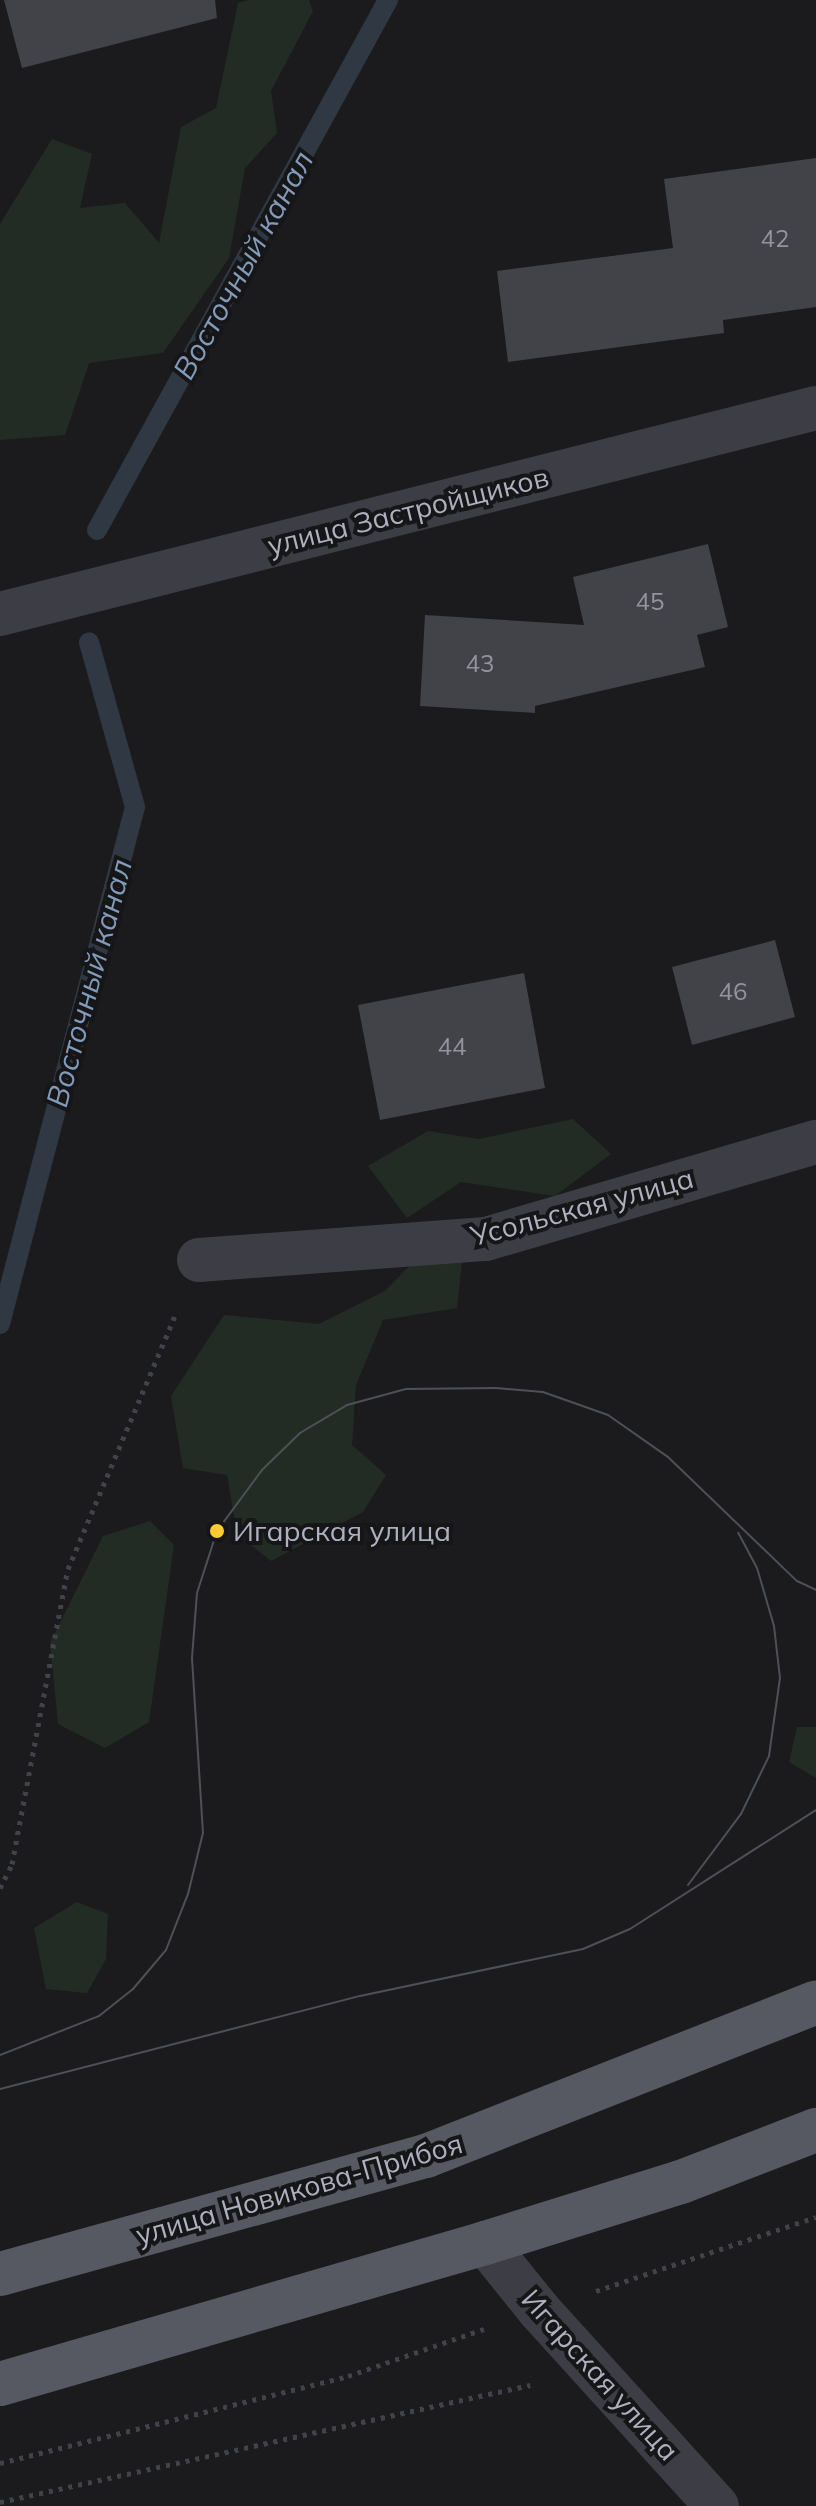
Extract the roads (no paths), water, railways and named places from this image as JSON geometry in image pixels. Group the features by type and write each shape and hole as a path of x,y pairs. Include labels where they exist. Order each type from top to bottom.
{"main road":[{"name":"улица Новикова-Прибоя","path":"0,2274 426,2156 816,2002"},
{"path":"0,2384 485,2243 681,2182 816,2130"}],"street":[{"name":"улица Застройщиков","path":"0,614 816,408"},
{"name":"Усольская улица","path":"199,1260 486,1239 816,1142"},
{"name":"Игарская улица","path":"485,2243 539,2310 717,2506"}],"waterway":[{"name":"Восточный канал","path":"97,530 388,0"},
{"name":"Восточный канал","path":"0,1324 135,807 89,642"}],"tram line":[{"path":"0,2055 99,2016 133,1989 166,1950 188,1894 203,1833 192,1658 197,1593 217,1531 262,1470 300,1433 347,1405 406,1389 496,1388 543,1392 608,1415 668,1457 797,1581 816,1590"},
{"path":"688,1885 741,1814 769,1756 780,1678 774,1626 757,1568 738,1533"},
{"path":"0,2089 360,1996 583,1949 630,1929 816,1810"}],"place":[{"name":"Игарская улица","path":"217,1531"}]}
